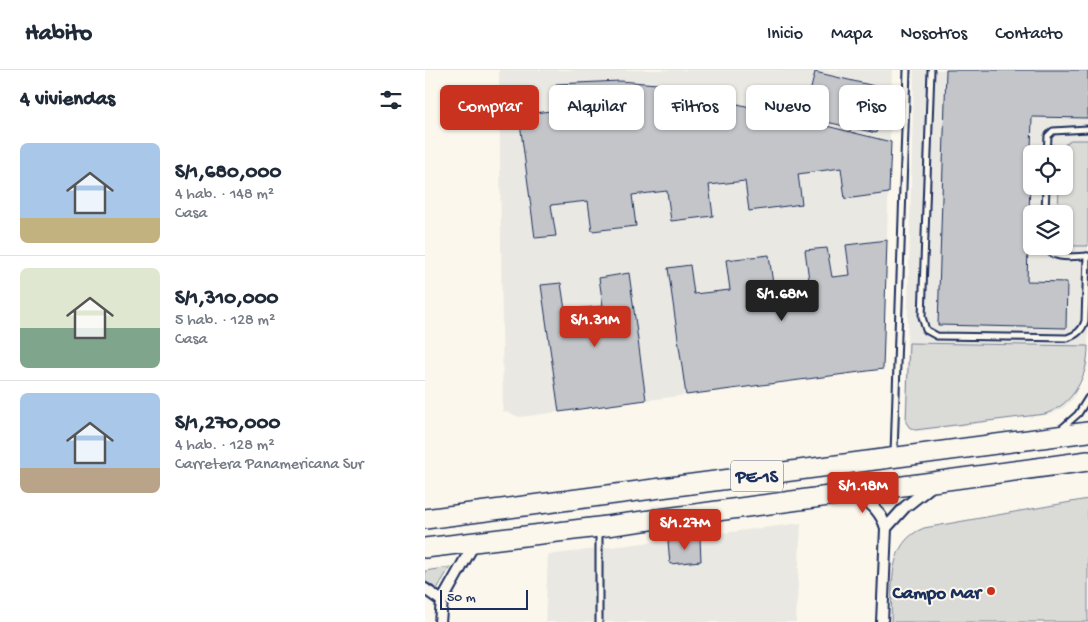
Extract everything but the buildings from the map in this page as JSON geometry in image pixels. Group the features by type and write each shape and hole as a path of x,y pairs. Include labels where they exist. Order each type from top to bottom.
{"highway":[{"name":"PE-1S","path":"425,519 1088,432"},
{"name":"PE-1S","path":"425,548 599,527 1088,460"}],"street":[{"path":"886,528 905,507 938,481"},
{"path":"848,492 865,500 872,506 883,519 886,528 882,622"},
{"path":"440,622 442,601 475,541"},
{"path":"425,589 442,601"}],"lane":[{"path":"894,458 907,70"},
{"path":"931,70 922,317 926,330 937,336 1067,338 1073,336 1081,330 1085,321 1087,256 1054,255"},
{"path":"1047,145 1047,139 1053,131 1088,129"},
{"path":"1051,437 1078,414 1087,401"},
{"path":"599,527 599,622"}],"shaded area":[{"path":"499,70 892,70 892,85 839,85 839,130 890,130 883,369 520,417 503,411 500,130 539,130 539,85 499,85"},
{"path":"914,70 1088,70 1088,366 1073,399 1063,408 1052,414 917,431 910,429 905,423"},
{"path":"1071,140 1088,140 1088,246 1073,246 1073,205 1058,205 1059,195 1073,195 1073,145 1064,145"},
{"path":"909,343 1088,346 1085,368 1077,388 1064,403 1045,414 915,430 909,427 906,422"},
{"name":"Campo Mar","path":"1088,499 1088,622 891,622 892,581 897,555 903,544 912,535 924,528"},
{"path":"801,523 796,622 545,622 548,555"},
{"path":"450,567 437,589 425,581 425,571"}],"place":[{"name":"Campo Mar","path":"991,591"}]}
